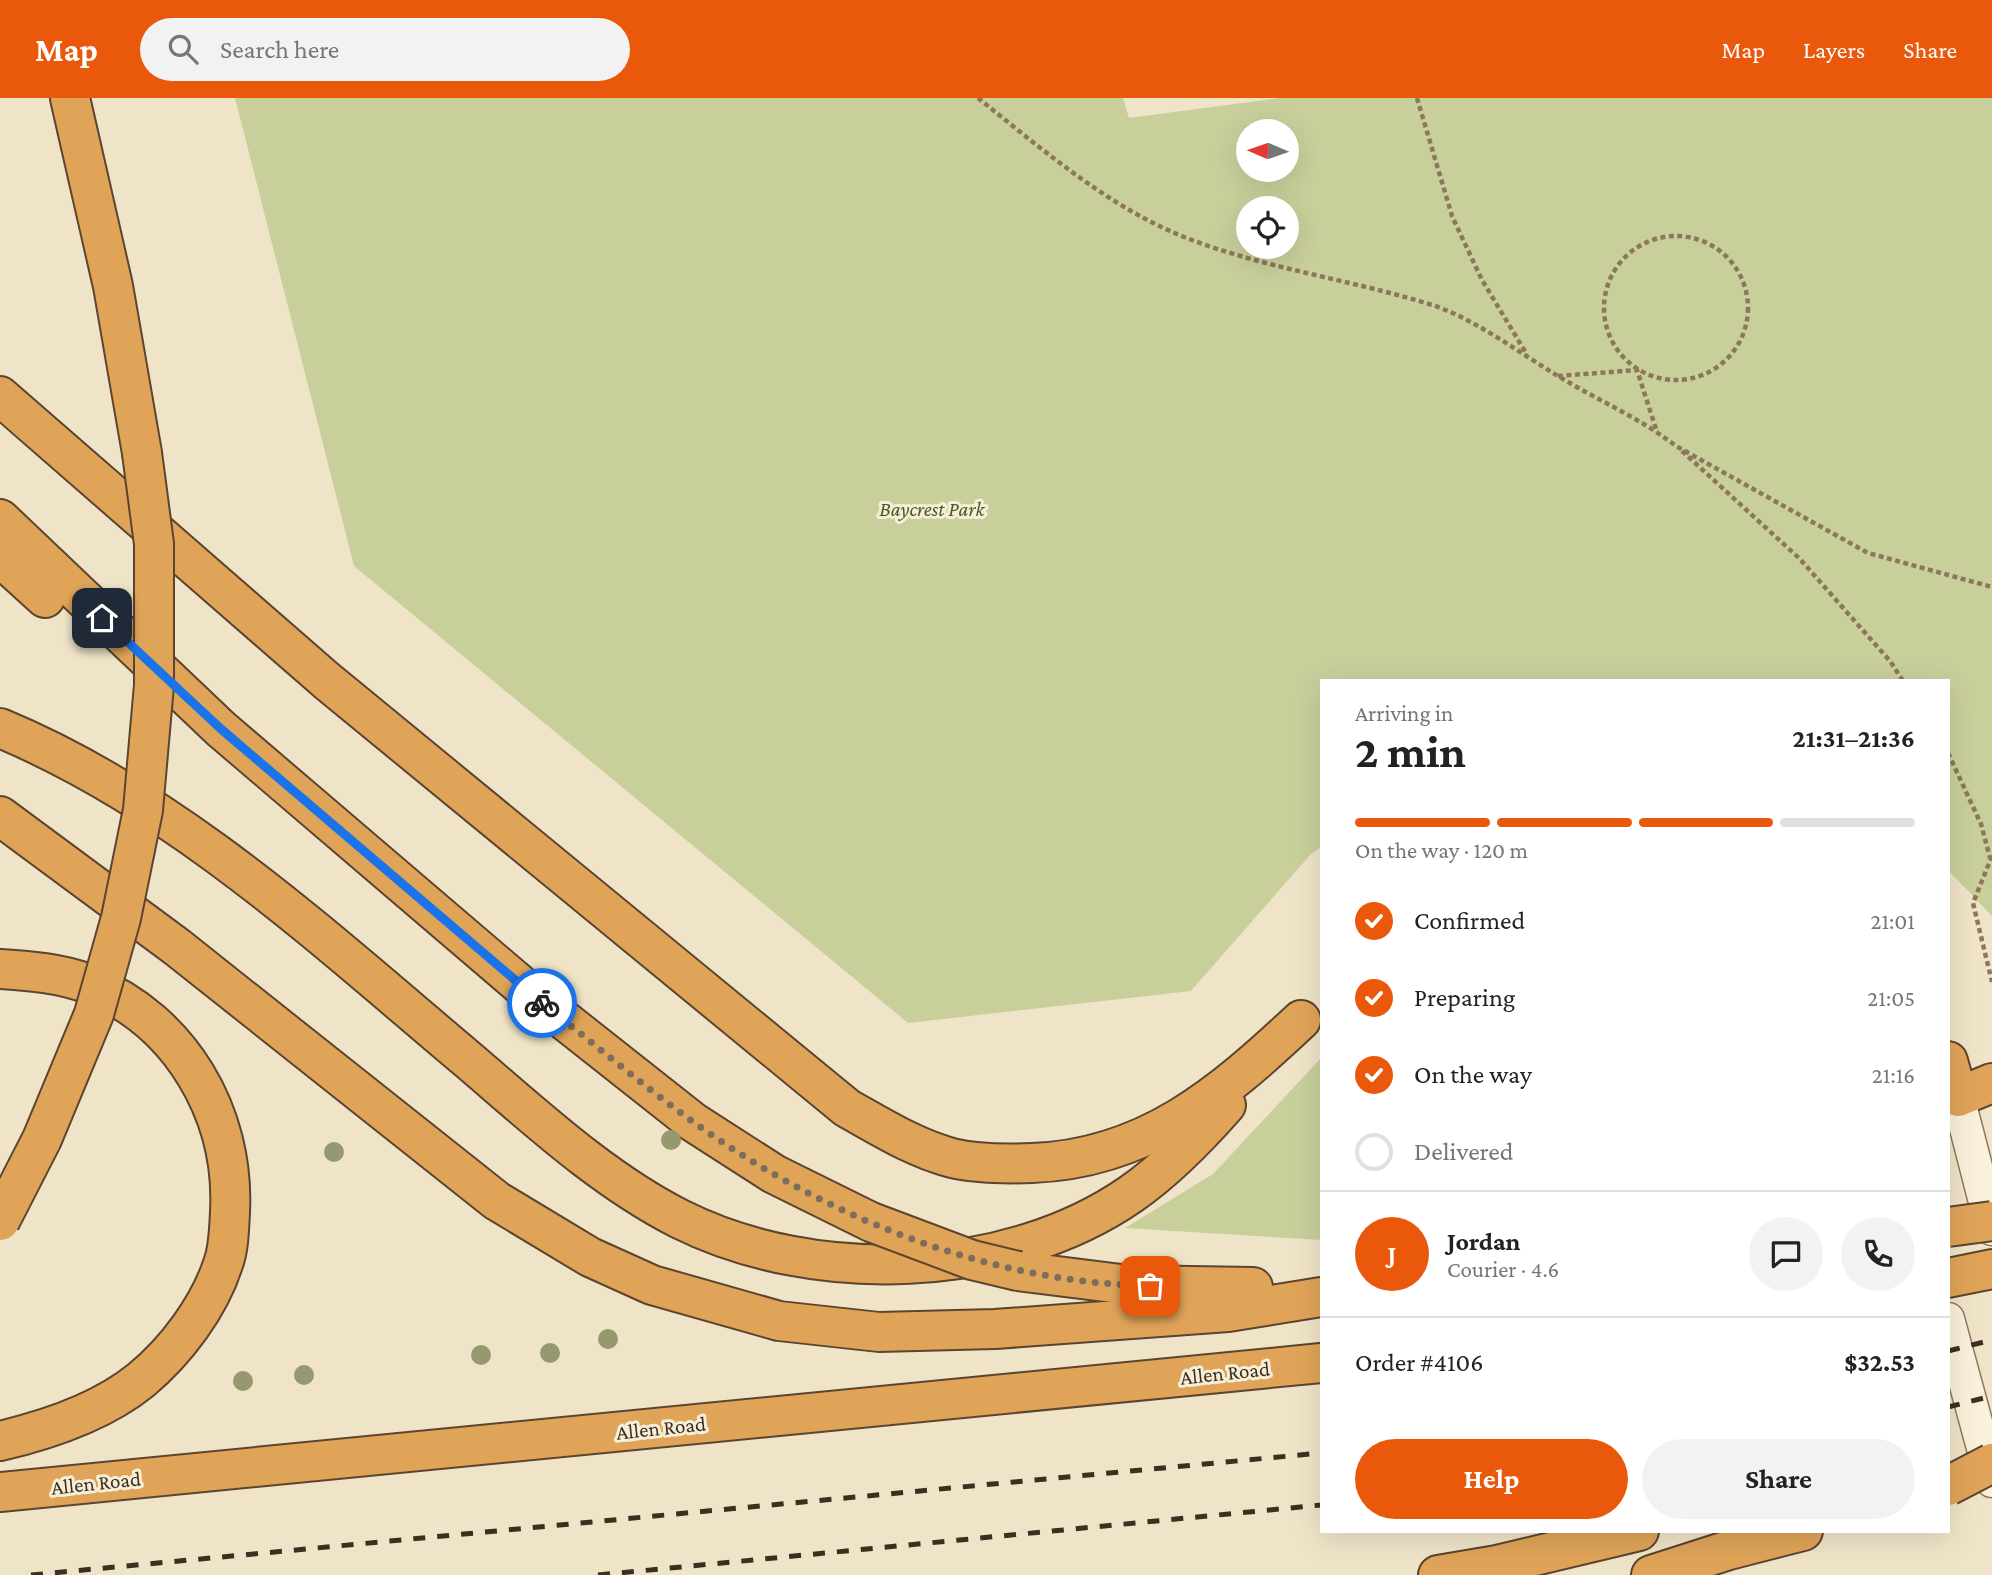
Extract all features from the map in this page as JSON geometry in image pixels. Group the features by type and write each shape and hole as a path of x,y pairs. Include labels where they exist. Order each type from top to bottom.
{"highway":[{"path":"0,1221 42,1139 94,1014 121,918 143,810 153,685 154,544 142,453 113,286 70,98"},
{"path":"0,396 327,681 846,1108 909,1143 953,1158 1005,1164 1057,1162 1100,1155 1137,1141 1182,1118 1241,1076 1311,1009"},
{"path":"0,519 221,729 531,994 693,1122 774,1174 871,1222 972,1260 1017,1271 1129,1285 1320,1287"},
{"path":"0,557 72,623 221,729"},
{"path":"0,728 31,741 167,820 240,872 541,1122 639,1195 680,1219 726,1238 775,1252 854,1262 934,1263 995,1253 1054,1235 1119,1202 1164,1169 1198,1137 1311,1009"},
{"path":"0,817 177,947 497,1201 590,1257 652,1285 769,1319 879,1332 995,1329 1228,1312 1320,1297"},
{"path":"0,969 39,971 87,984 124,1002 154,1025 192,1068 218,1116 226,1144 230,1204 224,1263 210,1295 194,1321 140,1380 87,1410 51,1426 0,1441"},
{"path":"1951,1088 1992,1083"},
{"path":"1950,1227 1992,1221"},
{"path":"1950,1278 1992,1269"},
{"name":"Allen Road","path":"0,1492 1320,1363"},
{"path":"1950,1464 1992,1461"},
{"path":"1950,1485 1992,1461"},
{"path":"1438,1575 1497,1565 1631,1533"},
{"path":"1651,1575 1729,1550 1795,1533"}],"street":[{"path":"1951,1088 1992,1229"},
{"path":"1950,1326 1992,1481"}],"path":[{"path":"978,98 1107,197 1182,236 1254,261 1432,305 1526,354 1557,376 1656,430 1800,559 1890,661 1902,679"},
{"path":"1418,98 1452,216 1482,280 1526,354"},
{"path":"1557,376 1637,370 1659,379 1682,381 1704,375 1724,363 1738,345 1747,323 1747,300 1741,277 1729,258 1710,244 1688,236 1664,236 1640,244 1620,261 1608,282 1603,306 1607,331 1618,353 1637,370 1656,430"},
{"path":"1676,446 1868,553 1992,587"},
{"path":"1950,757 1981,824 1991,857 1973,903 1992,982"}],"green space":[{"name":"Baycrest Park","path":"235,98 1123,98 1129,118 1279,98 1992,98 1992,916 1950,872 1950,679 1320,679 1320,848 1311,854 1191,991 908,1023 354,566"},
{"path":"1320,1059 1320,1240 1125,1228 1213,1174"}],"railway":[{"path":"1950,1350 1992,1340"},
{"path":"1950,1406 1992,1396"},
{"path":"31,1575 1320,1453"},
{"path":"598,1575 1320,1505"}],"way so far":[{"path":"542,1003 693,1122 774,1174 837,1207 972,1260 1017,1271 1150,1286"}],"route":[{"path":"102,618 221,729 542,1003"}]}
